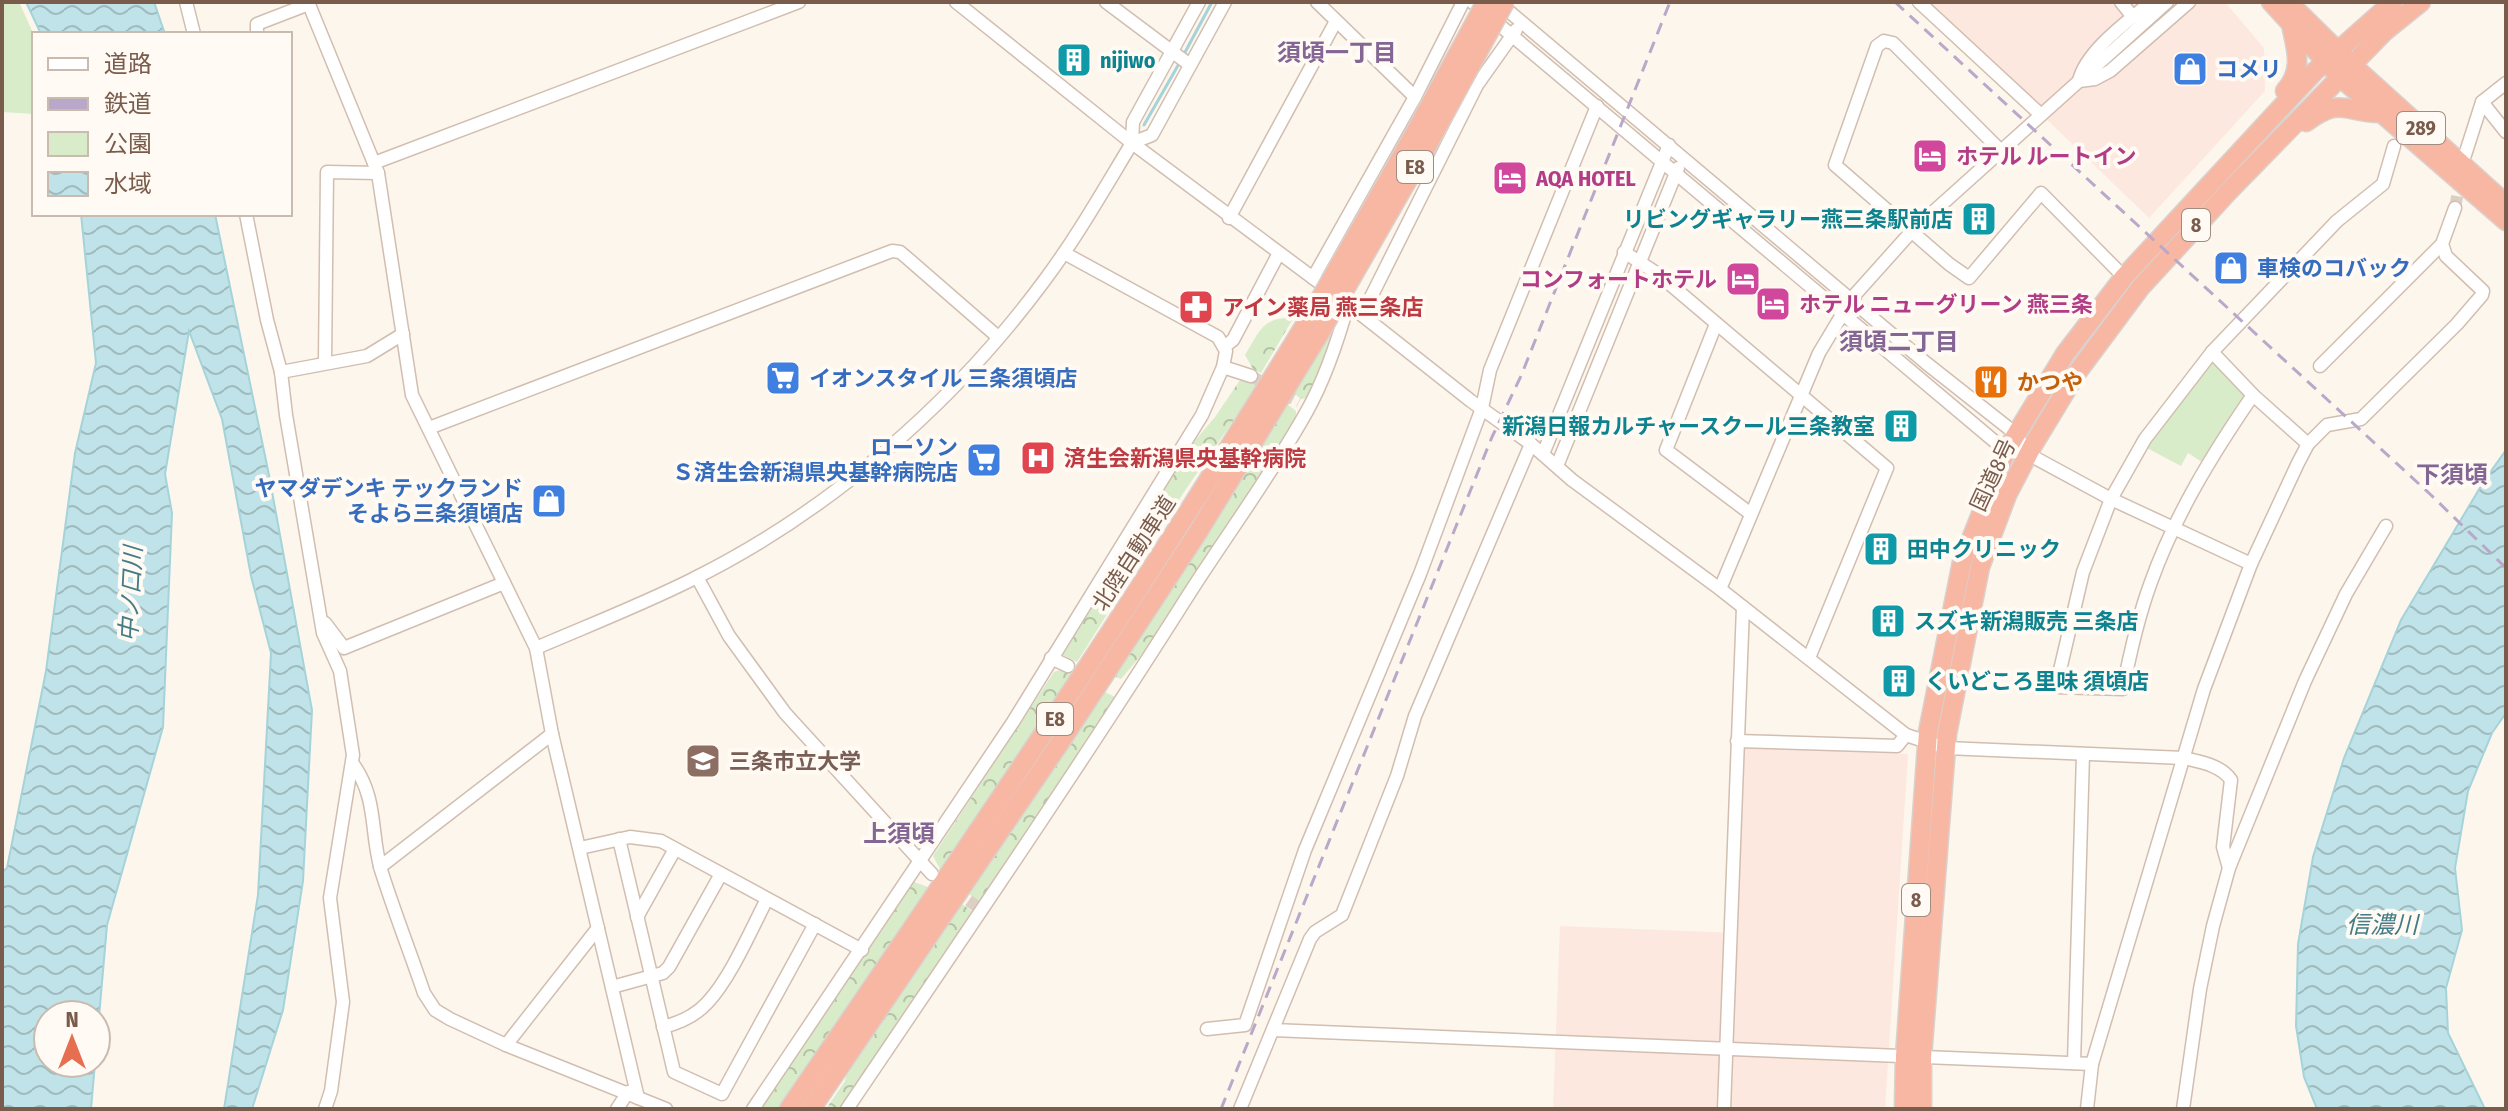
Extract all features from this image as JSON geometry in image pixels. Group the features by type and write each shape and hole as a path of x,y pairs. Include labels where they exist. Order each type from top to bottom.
{"highway":[{"name":"北陸自動車道","path":"811,1109 1059,744 1198,532 1314,325 1486,2"},
{"name":"北陸自動車道","path":"789,1109 1054,721 1314,325 1426,148 1505,2"},
{"name":"289","path":"2271,2 2292,27 2331,56"},
{"name":"289","path":"2288,2 2382,113 2506,221"},
{"name":"国道8号","path":"1904,1109 1913,1057 1943,650 1962,562 2006,451 2065,354 2124,277 2331,56 2393,2"},
{"name":"国道8号","path":"1937,746 1980,567 2007,495 2076,374 2175,247 2395,22 2421,2"},
{"path":"2252,138 2261,115 2291,84 2297,72 2292,27"},
{"name":"289","path":"2346,71 2506,204"},
{"path":"2296,123 2307,122 2332,107 2344,106 2368,113 2382,113"},
{"name":"国道8号","path":"1913,1057 1922,1109"}],"street":[{"path":"186,2 194,32"},
{"path":"325,362 327,172 376,168 799,2"},
{"path":"956,2 1229,218 1348,304 1906,735 1937,746 2184,758 2226,773 2231,780 2223,847 2229,868"},
{"path":"1106,2 1181,59"},
{"path":"1132,143 1152,135 1199,2"},
{"path":"536,648 697,577 786,524 865,467 951,389 1027,304 1064,253 1132,143 1133,122 1225,2"},
{"path":"1317,2 1415,97"},
{"path":"1313,278 1415,97 1463,2"},
{"path":"1472,2 2006,451 2028,454 2111,499 2251,564"},
{"path":"1498,2 1926,363 2016,434 2028,454"},
{"path":"1919,2 2041,115"},
{"path":"2121,2 2133,17"},
{"path":"2079,81 2082,68 2151,2"},
{"path":"1720,589 1800,397 1852,298 1912,231 2167,2"},
{"path":"2079,81 2095,79 2110,71 2189,2"},
{"path":"257,32 257,24 309,3 376,168 412,395 536,648 552,734 612,987 633,1095"},
{"path":"1362,315 1477,85 1521,20"},
{"path":"1229,218 1336,21"},
{"path":"2000,150 1893,43 1884,41 1877,46 1835,165 1969,278 2041,193 2124,277"},
{"path":"2465,155 2482,102 2506,83"},
{"path":"2482,102 2506,132"},
{"path":"1207,1029 1245,1025 1305,850 1420,574 1482,408 1491,367 1597,106"},
{"path":"1543,454 1669,145"},
{"path":"2253,395 2214,452 2173,529 2150,583 2123,689 2056,687 2077,593 2111,499 2145,439 2212,352 2337,221 2383,184 2394,146"},
{"path":"1557,466 1683,158"},
{"path":"2320,366 2442,244 2455,208"},
{"path":"246,216 267,320 281,372 323,633 340,671 353,755 330,898 343,1002 331,1091 325,1109"},
{"path":"253,248 255,216"},
{"path":"2087,1109 2092,1064 2204,689 2251,564 2308,444 2327,425 2361,419 2482,295 2483,291 2446,256 2442,244"},
{"path":"429,428 892,251 900,252 998,337"},
{"path":"1624,252 1716,324 1887,468 1809,658"},
{"path":"753,1109 1013,722 1202,415 1223,367 1225,346 1218,337 1064,253"},
{"path":"1225,346 1233,340 1279,253"},
{"path":"847,1109 1122,698 1303,406 1338,340 1348,304"},
{"path":"1716,324 1666,450 1751,514"},
{"path":"281,372 367,356 403,334"},
{"path":"2212,352 2253,395 2308,444"},
{"path":"1223,367 1251,376"},
{"path":"1240,1109 1310,939 1315,932 1342,915 1397,776 1415,716 1531,444"},
{"path":"2183,1109 2200,989 2229,868 2305,681 2346,594 2386,526"},
{"path":"697,577 729,636 785,713 932,874"},
{"path":"321,618 344,648 504,583"},
{"path":"1724,1109 1743,607"},
{"path":"1051,658 1068,666"},
{"path":"1111,688 1122,698"},
{"path":"380,867 552,734"},
{"path":"1737,741 1897,746 1906,735"},
{"path":"2074,1063 2083,754"},
{"path":"353,764 364,780 372,802 380,867 424,993 435,1010 506,1045 666,1109"},
{"path":"580,848 641,837 661,841 862,950"},
{"path":"619,839 674,1072 722,1094 815,924"},
{"path":"637,917 675,849"},
{"path":"612,987 663,973 675,959 721,874"},
{"path":"663,1027 679,1023 706,1005 767,899"},
{"path":"506,1045 598,928"},
{"path":"1273,1030 2092,1064"},
{"path":"617,1109 633,1095"}],"shaded area":[{"path":"1925,2 2225,2 2264,48 2265,91 2149,218"},
{"path":"1744,747 1908,754 1885,1109 1553,1109 1560,926 1737,933"}],"green space":[{"path":"2,2 19,2 33,32 32,114 2,112"},
{"path":"1294,317 1261,373 1253,369 1245,355 1259,332 1275,320"},
{"path":"1328,333 1333,343 1309,398 1301,399 1290,390"},
{"path":"2211,360 2247,396 2202,462 2188,453 2181,466 2147,448 2171,410"},
{"path":"1240,380 1258,385 1184,492 1077,662 1063,655 1182,456 1215,417"},
{"path":"1287,404 1296,411 1296,418 1159,634 1121,679 1111,675"},
{"path":"1063,669 1073,673 942,873 933,856 1054,672"},
{"path":"1105,692 1115,697 1117,704 980,903 969,894"},
{"path":"914,882 931,888 777,1109 759,1109"},
{"path":"962,904 973,912 841,1109 826,1109 846,1075"}],"water":[{"path":"26,2 154,2 164,32 40,32"},
{"name":"中ノ口川","path":"81,216 215,216 269,475 312,710 303,881 283,1010 252,1109 224,1109 258,895 271,653 251,576 222,419 189,331 165,474 172,513 163,727 107,925 101,999 32,999 32,1079 94,1079 91,1109 2,1109 2,872 7,868 46,671 75,453 96,363"},
{"name":"信濃川","path":"2506,450 2506,713 2492,733 2468,791 2455,868 2462,930 2446,988 2448,1033 2485,1109 2317,1109 2304,1077 2296,1026 2298,944 2313,857 2344,758 2401,620 2484,481"}],"waterway":[{"path":"1183,56 1212,2"},
{"path":"1144,125 1180,62"}],"tunnel":[{"path":"2455,208 2461,176"},
{"path":"1251,376 1299,402"},
{"path":"954,890 979,908"}],"railway":[{"path":"1221,1109 1492,437 1521,376 1670,2"},
{"path":"1895,2 2431,495 2506,568"}],"place":[{"name":"nijiwo","path":"1074,60"},
{"name":"コメリ","path":"2190,69"},
{"name":"ホテル ルートイン","path":"1930,156"},
{"name":"AQA HOTEL","path":"1510,178"},
{"name":"リビングギャラリー燕三条駅前店","path":"1979,219"},
{"name":"車検のコバック","path":"2231,268"},
{"name":"コンフォートホテル","path":"1743,279"},
{"name":"ホテル ニューグリーン 燕三条","path":"1773,304"},
{"name":"アイン薬局 燕三条店","path":"1196,307"},
{"name":"イオンスタイル 三条須頃店","path":"783,378"},
{"name":"かつや","path":"1991,382"},
{"name":"新潟日報カルチャースクール三条教室","path":"1901,426"},
{"name":"済生会新潟県央基幹病院","path":"1038,458"},
{"name":"ローソン Ｓ済生会新潟県央基幹病院店","path":"984,460"},
{"name":"ヤマダデンキ テックランド そよら三条須頃店","path":"549,501"},
{"name":"田中クリニック","path":"1881,549"},
{"name":"スズキ新潟販売 三条店","path":"1888,621"},
{"name":"くいどころ里味 須頃店","path":"1899,681"},
{"name":"三条市立大学","path":"703,761"}],"district":[{"name":"須頃一丁目","path":"1337,53"},
{"name":"須頃二丁目","path":"1899,342"},
{"name":"下須頃","path":"2452,475"},
{"name":"上須頃","path":"899,834"}]}
